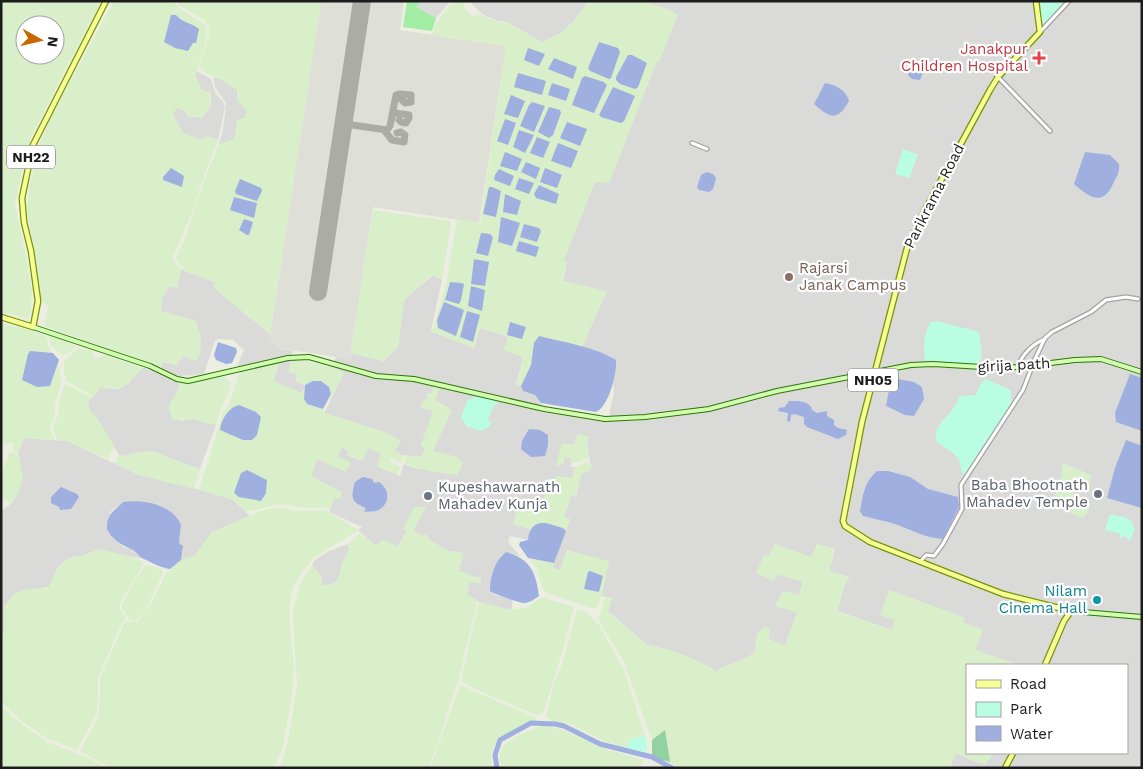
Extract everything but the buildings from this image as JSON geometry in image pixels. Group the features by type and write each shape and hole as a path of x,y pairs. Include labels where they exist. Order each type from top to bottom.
{"main road":[{"name":"NH22","path":"33,327 38,301 31,251 24,222 22,198 33,145 106,1"},
{"path":"1036,1 1040,32"},
{"name":"Parikrama Road","path":"1040,32 998,77 928,203 907,248 862,422 842,521 845,526 870,542 920,562 1003,594 1070,611"},
{"path":"1,317 33,327"},
{"name":"girija path","path":"33,327 150,366 177,379 194,380 302,356 376,376 414,379 544,409 605,419 645,417 709,409 761,395 875,371 933,364 1018,367 1033,364 1101,359 1142,372"},
{"path":"1045,664 1070,611 1142,617"},
{"path":"1005,768 1012,754"}],"street":[{"name":"NH05","path":"1040,32 1069,1"},
{"path":"998,77 1050,131"},
{"path":"692,143 707,149"},
{"path":"1018,367 1023,357 1042,339 1091,312 1106,300 1126,297 1138,299"},
{"path":"920,562 926,555 934,556 943,544 962,509 961,486 1023,390 1045,338"}],"shaded area":[{"path":"321,1 404,1 400,30 506,46 479,223 373,207 350,359 276,348 277,343 269,342"},
{"path":"420,1 451,1 436,18 415,7"},
{"path":"469,1 589,1 571,24 559,34 542,42 507,22 498,21 482,14"},
{"path":"642,1 1142,1 1142,768 950,768 955,754 985,764 993,754 1128,754 1128,664 1016,664 975,650 963,621 964,617 895,620 892,630 837,611 845,583 829,571 835,549 817,544 812,557 768,557 764,555 774,581 777,574 803,582 799,596 783,591 776,606 797,612 785,646 757,634 755,652 745,659 720,668 718,672 698,661 670,650 647,645 608,611 612,598 601,596 609,561 560,570 552,568 570,519 564,517 571,494 576,496 581,474 591,470 587,443 588,437 578,434 574,445 562,444 565,457 572,458 571,467 575,467 572,478 552,491 547,491 541,507 519,502 513,524 530,529 528,540 510,536 508,542 520,556 506,552 494,567 491,577 495,595 513,599 511,610 481,603 467,595 470,581 459,571 463,553 448,551 413,531 425,508 404,529 407,531 398,546 376,546 358,530 362,527 329,512 334,498 311,476 317,459 337,457 342,447 349,451 347,455 363,461 368,447 381,454 377,466 400,476 404,464 418,469 456,457 433,451 451,410 435,400 440,386 420,407 434,410 421,445 425,448 422,457 401,455 324,413 344,373 332,368 336,357 350,359 351,353 384,361 398,347 404,300 433,275 442,280 431,331 474,348 480,328 508,337 523,357 516,385 521,386 523,391 535,395 541,403 539,412 601,421 636,421 628,416 610,416 616,365 610,356 582,347 587,337 563,281 567,263 563,260 595,182 609,182 657,60 659,62 670,10"},
{"path":"196,71 211,79 216,94 225,107 218,140 209,137 202,140 197,139 183,133 173,114 176,108 186,111 188,116 202,118 210,107 210,92 204,92 199,86 195,76"},
{"path":"213,77 220,79 237,90 238,102 247,110 245,118 237,120 236,133 233,140 219,144 223,131 226,103 215,87"},
{"path":"181,269 215,282 214,288 270,334 269,341 277,343 276,348 293,351 289,371 298,374 296,381 305,385 302,394 273,381 279,363 240,373 238,364 244,350 233,340 218,339 215,341 204,374 179,376 161,368 163,362 176,365 182,356 192,358 192,320 160,312 162,299 169,286 177,288"},
{"path":"143,368 152,368 179,382 175,397 182,421 193,419 216,425 200,469 156,452 119,455 97,418 90,412 88,402 100,388 119,389 129,383 134,375"},
{"path":"24,438 67,441 139,475 218,494 233,500 250,516 212,532 195,556 181,560 183,551 179,543 181,525 169,511 123,502 110,512 112,537 143,559 99,550 79,557 74,556 58,567 49,587 44,587 4,620 4,631 1,636 1,511 13,502 20,464 18,453"},
{"path":"348,544 349,550 342,563 339,578 335,583 322,585 322,580 312,565 315,560 329,551"}],"green space":[{"path":"1,1 101,1 31,137 24,160 15,206 32,292 31,311 28,319 1,312"},
{"path":"114,1 173,1 180,9 207,27 205,44 195,75 202,90 211,94 210,107 202,118 194,116 190,118 186,111 176,108 173,114 183,133 203,140 207,136 218,140 194,208 172,259 181,269 177,288 168,286 162,299 161,311 192,320 195,319 201,338 200,354 196,361 183,356 176,365 163,362 161,368 44,326 48,307 41,299 36,256 27,212 29,187 41,140 50,119"},
{"path":"177,1 321,1 270,334 214,288 215,282 187,272 175,259 184,241 205,178 219,144 233,140 236,133 237,120 245,118 247,113 245,108 237,101 239,93 237,90 220,79 200,70 199,66 209,34 209,27 204,20 180,6"},
{"path":"407,1 420,1 416,7 436,18 432,31 403,27"},
{"path":"453,1 464,2 464,9 472,17 479,14 496,21 508,23 542,42 559,34 571,24 589,1 642,1 670,10 678,15 659,62 657,61 609,183 595,182 564,260 567,263 563,281 607,291 582,347 539,336 535,343 531,365 521,386 516,386 523,357 503,350 508,337 480,328 474,348 432,332 446,285 457,219 480,223 506,46 432,35 436,23"},
{"path":"1040,1 1061,1 1063,3 1042,27"},
{"path":"903,149 918,155 909,178 895,174"},
{"path":"373,210 450,221 451,224 442,280 432,275 404,300 398,347 383,361 351,353"},
{"path":"937,321 979,332 981,357 977,365 925,360 925,335 931,322"},
{"path":"1,323 43,334 47,338 49,349 53,353 32,351 33,385 37,387 50,386 59,363 62,380 55,404 55,416 50,425 55,440 24,438 18,453 13,450 13,443 11,442 7,445 4,443 1,435"},
{"path":"49,335 75,346 71,351 63,355 51,346"},
{"path":"78,348 93,351 94,357 98,358 106,355 143,368 122,388 100,388 94,396 66,381 64,362"},
{"path":"292,358 329,366 344,373 331,398 329,387 323,382 313,381 305,385 296,381 297,374 289,372"},
{"path":"279,363 274,381 302,393 304,392 304,399 307,404 323,409 324,413 386,432 401,441 395,451 404,456 402,463 393,458 389,461 400,467 398,475 377,466 381,454 368,448 363,461 347,456 349,451 342,447 338,457 351,463 346,472 317,459 311,476 342,492 339,499 334,498 330,510 327,508 304,508 282,504 246,512 233,500 199,490 223,413 230,402 239,373"},
{"path":"221,376 231,383 216,425 193,419 182,421 173,419 169,410 170,403 178,393 179,382 203,381"},
{"path":"985,379 1011,390 1011,402 986,446 965,474 962,473 959,459 937,442 936,433 938,426 960,396 976,395"},
{"path":"65,384 92,398 88,402 90,412 97,418 114,446 108,459 67,441 57,440 53,424 58,416 59,402"},
{"path":"433,386 440,386 435,400 452,410 433,451 456,457 463,462 458,475 430,471 404,464 406,456 422,457 425,448 421,445 433,411 420,407 422,401 426,401 428,393 432,393"},
{"path":"476,396 490,398 498,403 494,406 488,419 491,423 490,426 482,431 467,427 461,417 467,401"},
{"path":"578,434 589,437 587,443 589,458 571,464 572,458 565,457 563,465 556,465 562,443 574,445"},
{"path":"146,451 156,452 200,469 194,489 139,475 115,463 119,455 124,456"},
{"path":"10,452 19,456 23,479 18,493 11,504 1,497 1,473"},
{"path":"587,462 592,465 591,470 581,474 576,497 571,495 564,517 570,519 566,531 563,528 544,523 535,525 530,529 513,524 519,502 541,507 547,491 552,491 556,476 572,478 575,467"},
{"path":"1063,463 1091,475 1089,491 1075,488 1066,481 1060,481"},
{"path":"1057,489 1070,491 1087,500 1090,505 1087,514 1082,518 1053,504"},
{"path":"414,507 426,507 413,531 422,536 426,534 430,540 448,551 464,553 459,571 481,578 481,583 470,582 467,595 477,601 475,610 460,674 428,768 278,768 288,741 297,686 293,610 299,586 312,565 321,576 322,585 335,583 349,550 348,544 360,533 376,546 382,540 399,546 407,531 403,529"},
{"path":"274,508 296,511 325,510 358,530 314,558 300,575 293,588 290,603 290,626 294,669 293,689 283,747 274,768 112,768 80,752 98,717 100,677 125,622 138,621 151,604 166,573 181,560 195,556 212,532 261,511"},
{"path":"1110,514 1132,521 1135,528 1130,541 1125,536 1120,539 1121,534 1105,530"},
{"path":"775,544 811,557 817,544 835,549 829,571 850,577 845,583 837,612 892,630 895,620 880,615 889,590 964,617 963,622 983,630 975,650 1016,664 966,664 966,754 993,754 985,764 955,754 950,768 679,768 670,762 665,730 652,740 623,660 600,623 599,617 605,597 612,598 608,611 647,645 670,650 698,661 718,672 720,668 745,659 755,652 757,634 765,627 771,630 768,639 785,646 797,612 775,606 783,591 799,595 803,582 777,574 774,581 756,573 764,555 768,557"},
{"path":"99,549 132,557 143,562 143,565 120,603 119,608 126,618 121,625 98,677 96,715 77,750 46,738 20,720 1,701 1,636 4,631 4,607 15,593 49,587 58,567 69,558 79,557"},
{"path":"567,550 609,561 602,595 599,604 594,609 547,593 542,588 537,569 530,559 554,563 553,568 560,570"},
{"path":"146,564 163,571 163,573 145,611 137,620 130,620 121,607"},
{"path":"540,598 574,607 544,710 541,714 536,715 475,689 464,683 461,679 479,602 511,610 526,608"},
{"path":"577,610 586,612 599,625 624,670 645,736 631,739 625,748 601,740 567,723 554,722 546,716 555,679 561,668"},
{"path":"460,685 537,718 520,726 497,741 491,754 492,768 430,768"},
{"path":"1,705 12,717 47,742 86,757 107,768 1,768"},
{"path":"544,725 566,731 603,748 643,760 640,768 502,768 499,756 503,746 518,735"},
{"path":"665,730 670,762 652,757 652,740"},
{"path":"645,736 646,752 625,748 631,739"}],"water":[{"path":"171,15 176,15 199,29 196,43 193,43 188,51 175,48 164,42"},
{"path":"599,42 618,48 620,52 609,79 590,71 588,68"},
{"path":"528,48 545,54 539,66 524,60"},
{"path":"628,55 632,55 647,63 638,87 635,89 620,84 616,80"},
{"path":"554,58 577,67 573,79 548,69"},
{"path":"914,62 917,62 924,70 920,80 912,79 908,75"},
{"path":"518,73 546,81 542,95 514,87"},
{"path":"585,76 604,82 607,85 594,113 572,105 582,78"},
{"path":"552,83 570,89 566,101 548,95"},
{"path":"825,83 840,89 848,97 849,101 845,108 837,115 829,115 814,104"},
{"path":"613,87 635,96 624,121 621,123 599,115"},
{"path":"511,95 525,101 518,118 504,114"},
{"path":"532,102 545,106 534,132 520,126"},
{"path":"549,107 560,110 561,113 553,135 549,138 538,132"},
{"path":"505,119 516,123 508,145 497,141"},
{"path":"567,122 587,129 580,146 560,138"},
{"path":"519,130 534,135 525,153 513,147"},
{"path":"537,137 550,142 543,158 530,153"},
{"path":"558,143 578,151 571,168 551,161"},
{"path":"505,152 522,159 517,171 500,166"},
{"path":"1085,152 1110,155 1119,164 1119,170 1112,186 1108,192 1099,198 1089,195 1074,184"},
{"path":"526,162 540,168 536,179 521,172"},
{"path":"171,168 184,176 182,187 163,180 163,177"},
{"path":"545,168 562,175 557,188 540,182"},
{"path":"499,169 514,176 510,186 494,180"},
{"path":"707,172 713,174 716,178 713,189 709,192 699,190 697,187 701,175"},
{"path":"519,178 534,183 529,194 515,189"},
{"path":"240,179 261,188 262,191 257,201 236,194 235,191"},
{"path":"539,185 559,194 556,204 536,198 534,194"},
{"path":"489,187 501,191 496,217 483,214"},
{"path":"505,194 521,201 517,215 503,212"},
{"path":"234,197 257,203 254,218 230,210"},
{"path":"501,217 520,223 512,246 498,242"},
{"path":"244,219 253,222 249,235 239,230"},
{"path":"524,224 539,228 541,231 537,242 520,237"},
{"path":"481,233 490,234 493,237 488,256 476,253"},
{"path":"519,241 539,247 536,257 516,251"},
{"path":"474,259 489,262 485,286 471,284"},
{"path":"450,282 464,284 459,304 445,300"},
{"path":"471,286 485,290 482,311 468,306"},
{"path":"444,302 464,310 456,336 438,328 437,320"},
{"path":"467,311 480,315 473,342 460,337"},
{"path":"510,322 526,327 522,339 507,335"},
{"path":"539,336 589,348 616,360 611,389 601,409 596,412 541,403 535,395 523,391 521,386 531,365 534,343"},
{"path":"218,342 236,348 237,352 232,363 226,364 216,360 214,355"},
{"path":"30,351 53,353 59,360 50,386 37,387 22,380"},
{"path":"1130,374 1142,378 1142,431 1116,422 1115,413"},
{"path":"898,379 914,382 922,387 924,399 914,416 905,415 886,406 890,385"},
{"path":"313,381 321,381 329,387 331,394 323,409 307,404 304,399 305,385"},
{"path":"789,401 809,404 812,410 817,413 827,411 827,416 834,420 834,425 847,430 846,435 838,439 807,427 804,424 804,417 794,414 791,415 790,422 787,421 788,413 778,411 779,408 785,407"},
{"path":"239,405 256,412 261,417 257,435 252,440 243,440 220,430 226,414 232,408"},
{"path":"529,429 540,430 548,435 545,456 531,457 521,449 522,441"},
{"path":"1126,440 1142,446 1142,508 1107,498 1115,468"},
{"path":"247,470 267,480 266,493 261,501 239,497 234,493 241,473"},
{"path":"877,471 888,471 910,477 928,489 958,497 959,507 943,539 926,536 894,524 863,516 860,511 865,490 869,480"},
{"path":"363,477 372,479 374,483 379,482 386,489 386,502 381,509 364,512 366,508 354,501 355,482"},
{"path":"61,487 77,494 79,497 71,509 60,510 59,507 51,503 51,497"},
{"path":"139,501 156,504 171,512 177,518 181,525 179,543 183,546 181,560 170,569 164,568 142,558 133,550 114,539 107,529 107,524 111,514 123,502"},
{"path":"546,523 563,528 566,531 554,563 528,558 519,545 520,542 528,540 532,527"},
{"path":"506,552 521,558 534,573 539,596 532,601 522,603 490,591 491,580 498,560"},
{"path":"588,572 603,576 599,592 584,589"}],"waterway":[{"path":"497,768 495,755 500,740 531,723 564,726 600,744 652,757 672,768"}],"taxiway":[{"path":"345,115 347,121 352,125 387,130 390,126 396,95 411,95 411,102 405,103 402,100"},
{"path":"392,116 395,113 409,115 406,123 399,120"},
{"path":"342,132 345,128 352,125"},
{"path":"384,130 392,140 404,142 405,135 401,132 397,133"}],"runway":[{"path":"318,292 362,1"}],"place":[{"name":"Janakpur Children Hospital","path":"1039,58"},
{"name":"Rajarsi Janak Campus","path":"789,277"},
{"name":"Baba Bhootnath Mahadev Temple","path":"1098,494"},
{"name":"Kupeshawarnath Mahadev Kunja","path":"428,496"},
{"name":"Nilam Cinema Hall","path":"1097,600"}]}
